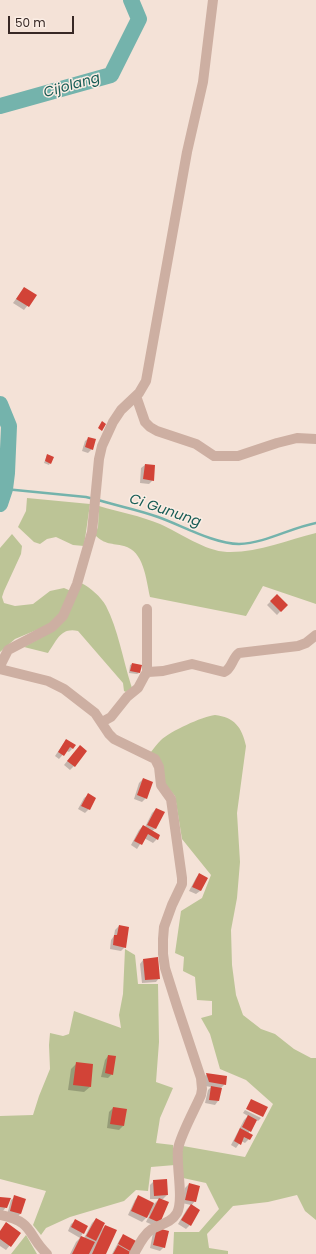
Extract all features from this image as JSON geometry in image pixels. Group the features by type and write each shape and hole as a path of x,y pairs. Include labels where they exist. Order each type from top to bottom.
{"street":[{"path":"0,666 8,650 52,627 62,616 77,584 92,532 99,459 107,434 121,410 136,396 146,381 187,152 203,82 213,0"},
{"path":"136,396 145,422 150,427 157,431 196,444 214,456 242,455 292,439 316,439"},
{"path":"102,722 109,719 127,697 138,688 147,673 147,609"},
{"path":"147,673 192,664 224,672 228,670 239,653 298,646 306,643 316,635"},
{"path":"0,669 48,681 57,685 95,713 114,739 155,759 158,762 161,785 171,799 182,881 164,927 163,954 165,968 202,1083 201,1095 179,1147 177,1158 180,1200 177,1213 168,1222 153,1228 147,1233 134,1254"},
{"path":"0,1215 16,1219 26,1226 46,1254"}],"green space":[{"path":"27,498 90,504 84,546 73,545 56,537 47,539 40,544 34,542 18,527 26,511"},
{"path":"99,506 153,521 201,545 227,552 239,552 272,546 316,533 316,604 263,586 246,616 150,597 143,567 136,554 131,549 105,542 95,535 98,527"},
{"path":"12,534 22,546 21,554 2,597 4,603 15,606 33,604 50,591 64,588 71,591 60,613 54,621 15,639 0,652 0,548"},
{"path":"81,583 98,596 106,606 110,615 132,688 126,692 124,691 123,683 78,631 72,630 63,633 48,653 24,647 51,632"},
{"path":"215,715 227,718 236,724 242,733 246,746 237,813 240,862 237,898 231,930 232,965 236,995 243,1015 261,1029 275,1034 294,1049 311,1058 316,1058 316,1220 305,1211 297,1195 268,1202 233,1206 207,1234 209,1248 228,1251 228,1254 173,1254 174,1232 199,1232 219,1209 206,1183 183,1178 181,1157 183,1146 245,1157 273,1104 246,1080 220,1069 210,1034 201,1018 212,1015 212,1001 197,1000 195,977 183,971 184,957 175,953 181,911 202,898 211,875 182,839 175,796 165,784 151,752 166,736 194,721"},
{"path":"125,949 135,955 138,984 158,984 159,1042 156,1082 173,1088 160,1118 156,1143 173,1145 175,1165 151,1167 148,1191 136,1190 124,1201 70,1217 46,1228 41,1235 33,1225 46,1191 0,1179 0,1116 33,1115 50,1069 50,1033 63,1036 69,1034 74,1011 121,1028 119,1015 123,994"},
{"path":"26,1235 37,1254 11,1254"}],"building":[{"path":"24,287 37,295 29,307 16,299"},
{"path":"102,421 106,424 102,431 98,428"},
{"path":"88,437 96,439 93,450 85,447"},
{"path":"47,454 54,457 51,464 45,461"},
{"path":"145,464 155,465 154,481 143,479"},
{"path":"277,594 288,605 281,612 270,601"},
{"path":"132,663 142,665 140,673 130,671"},
{"path":"66,739 76,745 73,749 70,747 64,756 58,752"},
{"path":"80,745 87,751 75,767 67,761"},
{"path":"143,778 153,782 147,799 137,795"},
{"path":"88,793 96,798 90,810 81,806"},
{"path":"156,808 165,812 156,829 147,825"},
{"path":"143,825 160,835 158,840 148,834 142,845 134,841"},
{"path":"199,873 208,878 201,891 192,887"},
{"path":"119,925 129,927 126,948 113,945 114,935 117,935"},
{"path":"158,957 160,979 145,980 143,959"},
{"path":"108,1055 116,1056 113,1075 105,1073"},
{"path":"76,1062 93,1064 91,1087 73,1085"},
{"path":"206,1073 227,1076 226,1085 209,1082"},
{"path":"211,1086 222,1088 219,1101 209,1100"},
{"path":"251,1099 268,1107 263,1117 246,1109"},
{"path":"113,1107 127,1109 124,1126 110,1124"},
{"path":"248,1115 257,1120 251,1132 242,1127"},
{"path":"240,1128 253,1135 250,1140 244,1137 241,1145 234,1141"},
{"path":"167,1179 168,1195 154,1196 153,1180"},
{"path":"189,1183 200,1186 196,1202 185,1200"},
{"path":"14,1195 26,1199 21,1214 10,1211"},
{"path":"138,1195 154,1203 147,1218 131,1211"},
{"path":"0,1197 11,1198 7,1208 0,1207"},
{"path":"159,1198 169,1202 160,1223 149,1218"},
{"path":"191,1204 200,1210 191,1226 181,1220"},
{"path":"96,1218 105,1223 96,1241 86,1236"},
{"path":"75,1219 88,1226 84,1234 71,1227"},
{"path":"6,1222 21,1233 11,1247 0,1239 0,1231"},
{"path":"105,1225 117,1230 106,1254 92,1254"},
{"path":"157,1228 169,1231 165,1248 153,1245"},
{"path":"123,1234 138,1242 132,1252 118,1244"},
{"path":"81,1236 95,1242 89,1254 72,1254"},
{"path":"118,1245 132,1253 113,1254"}],"waterway":[{"name":"Cijolang","path":"0,106 111,75 139,19 131,0"},
{"name":"Cijolang","path":"0,404 9,426 7,473 5,489 0,504"},
{"name":"Ci Gunung","path":"5,489 94,499"},
{"name":"Ci Gunung","path":"98,500 167,520 208,538 229,543 239,544 259,541 316,523"}]}
